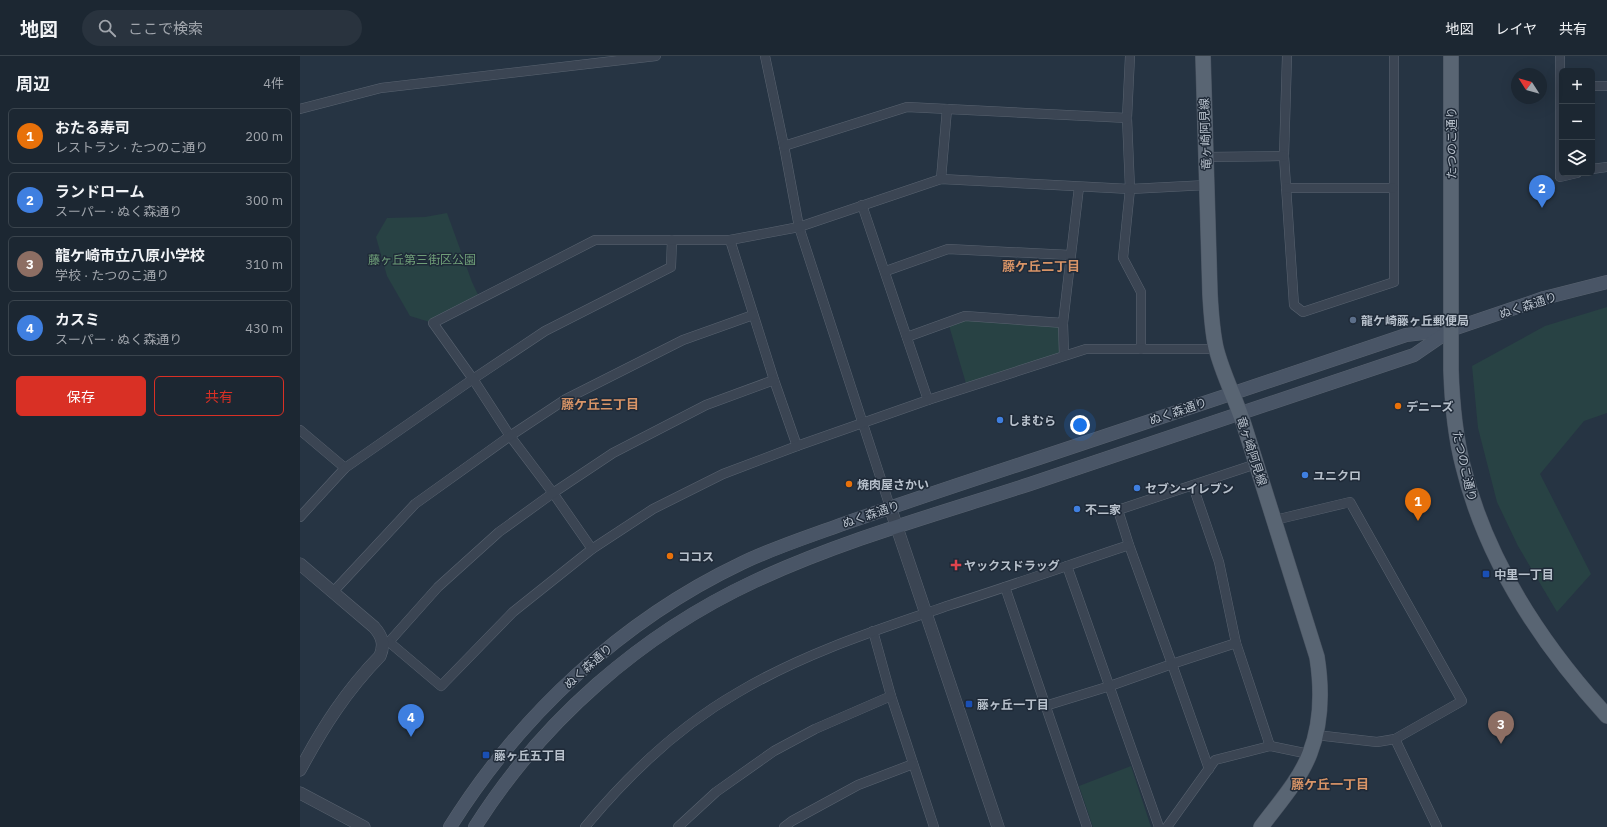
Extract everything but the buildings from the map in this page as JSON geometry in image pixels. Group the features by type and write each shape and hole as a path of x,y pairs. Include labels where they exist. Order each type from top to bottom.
{"main road":[{"name":"竜ヶ崎阿見線","path":"1203,56 1210,294 1216,348 1240,413 1275,520 1317,657 1320,694 1316,735 1309,754 1292,785 1261,827"},
{"name":"たつのこ通り","path":"1451,56 1450,330 1452,398 1459,447 1472,500 1491,547 1507,578 1529,615 1572,675 1607,716"},
{"name":"ぬく森通り","path":"450,827 494,763 539,712 610,646 644,621 698,586 743,563 794,542 890,507 1406,335 1450,330 1544,298 1607,282"},
{"name":"ぬく森通り","path":"475,827 511,775 554,726 589,691 624,660 663,633 754,581 818,554 1414,355 1450,330"}],"street":[{"path":"300,108 381,88 656,56"},
{"path":"765,56 799,227 890,507 998,827"},
{"path":"1130,56 1127,118 1130,189 1123,258 1141,292 1141,349"},
{"path":"1287,56 1284,156 1294,305 1303,312 1394,282 1394,56"},
{"path":"1560,56 1560,68"},
{"path":"1595,86 1607,86"},
{"path":"1560,140 1561,104"},
{"path":"784,146 907,107 1127,118"},
{"path":"941,179 947,109"},
{"path":"1206,157 1284,156"},
{"path":"1595,168 1607,166"},
{"path":"592,549 554,493 510,436 473,378 433,323 595,240 730,240 799,227 941,179 1130,189 1207,185"},
{"path":"1064,355 1063,323 1078,187"},
{"path":"1286,188 1393,188"},
{"path":"862,206 886,271 928,400"},
{"path":"300,517 345,468 473,378 545,331 671,267 672,240"},
{"path":"730,240 774,380 797,446"},
{"path":"886,271 948,249 1070,255"},
{"path":"333,592 415,504 510,436 566,399 683,340 753,315"},
{"path":"907,337 965,316 1063,323"},
{"path":"300,564 374,627 386,642 441,686 513,612 592,549 653,508 724,474 797,446 928,400 1086,349 1216,348"},
{"path":"300,770 318,735 348,691 380,656 386,642 438,587 499,532 613,453 706,405 774,380"},
{"path":"300,430 345,468"},
{"path":"1209,769 1128,545 1118,510 1256,464"},
{"path":"1193,486 1219,562 1236,642 1270,746"},
{"path":"1275,520 1350,502 1462,701 1395,739 1377,742 1316,735"},
{"path":"585,827 601,807 638,769 684,729 736,693 806,657 872,631 1128,545"},
{"path":"1066,566 1159,827"},
{"path":"1005,587 1087,827"},
{"path":"872,631 891,696 934,827"},
{"path":"1046,706 1110,686 1236,642"},
{"path":"678,827 716,792 774,751 815,728 891,696"},
{"path":"1395,739 1437,827"},
{"path":"1167,827 1215,760 1270,746 1309,754"},
{"path":"784,827 792,821 858,785 913,764"},
{"path":"300,793 364,827"}],"green space":[{"name":"藤ヶ丘第三街区公園","path":"447,213 472,282 480,299 433,323 410,316 387,276 376,237 387,218 425,217"},
{"path":"1607,307 1607,413 1584,421 1540,474 1591,574 1557,612 1518,546 1497,502 1478,428 1472,366 1545,326"},
{"path":"965,316 1063,323 1064,355 967,387 948,322"},
{"path":"1131,766 1151,827 1093,827 1079,786"}],"place":[{"name":"ランドローム","path":"1542,208"},
{"name":"龍ケ崎藤ヶ丘郵便局","path":"1353,320"},
{"name":"デニーズ","path":"1398,406"},
{"name":"しまむら","path":"1000,420"},
{"name":"ユニクロ","path":"1305,475"},
{"name":"焼肉屋さかい","path":"849,484"},
{"name":"セブン-イレブン","path":"1137,488"},
{"name":"不二家","path":"1077,509"},
{"name":"おたる寿司","path":"1418,521"},
{"name":"ココス","path":"670,556"},
{"name":"ヤックスドラッグ","path":"956,565"},
{"name":"中里一丁目","path":"1486,574"},
{"name":"藤ヶ丘一丁目","path":"969,704"},
{"name":"カスミ","path":"411,737"},
{"name":"龍ケ崎市立八原小学校","path":"1501,744"},
{"name":"藤ヶ丘五丁目","path":"486,755"}],"district":[{"name":"藤ケ丘二丁目","path":"1041,266"},
{"name":"藤ケ丘三丁目","path":"600,404"},
{"name":"藤ケ丘一丁目","path":"1330,784"}]}
